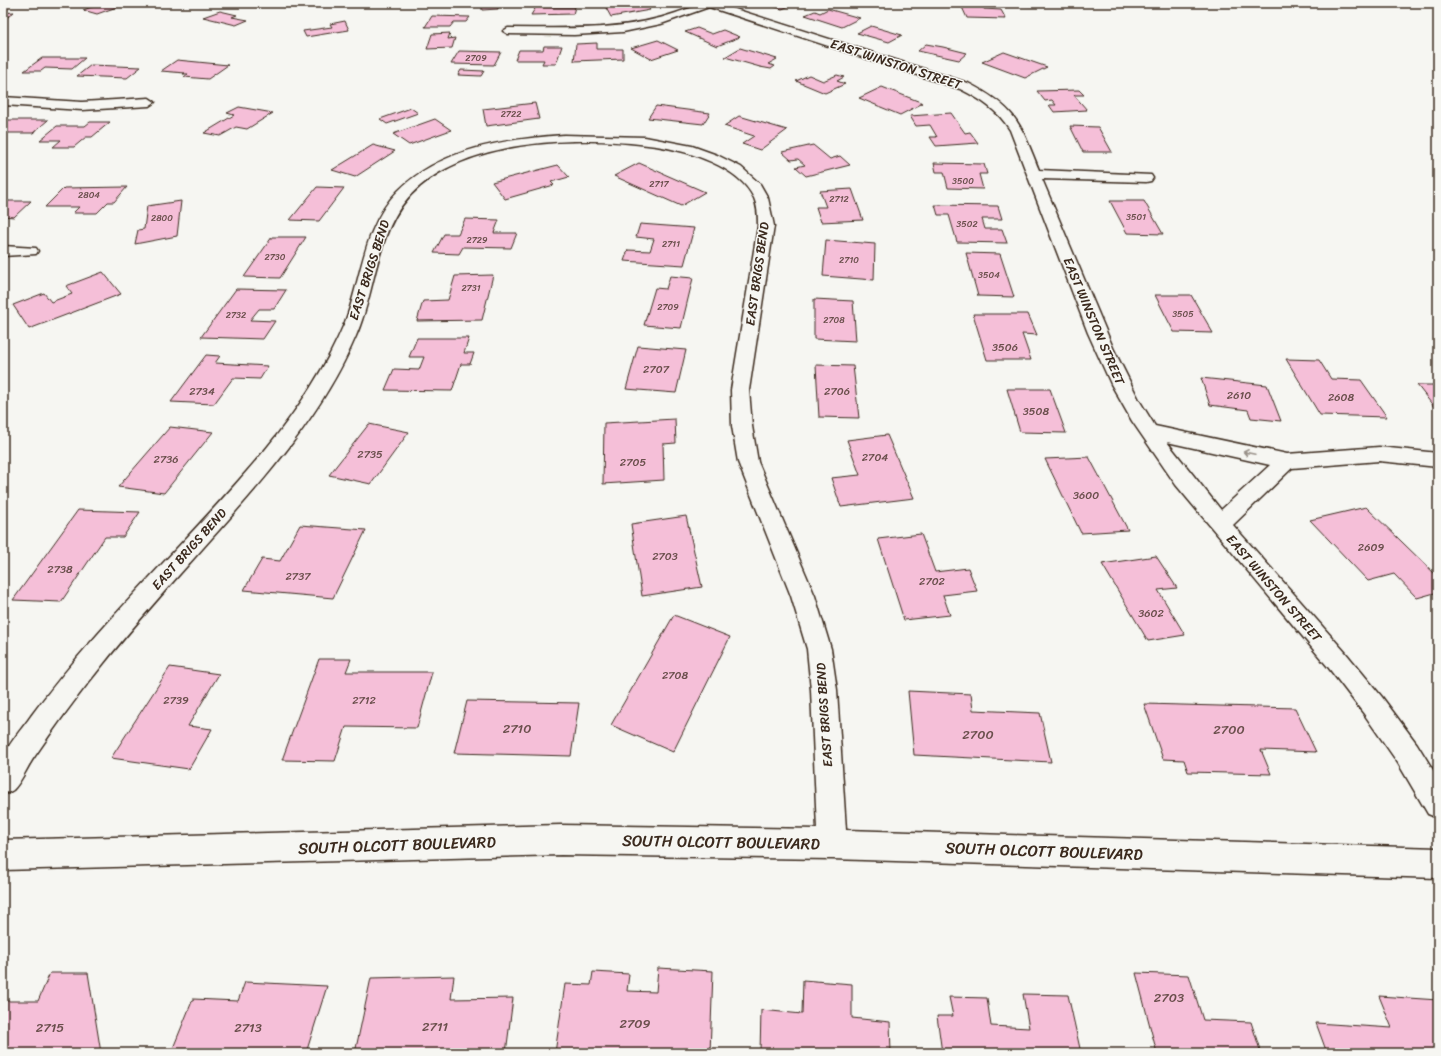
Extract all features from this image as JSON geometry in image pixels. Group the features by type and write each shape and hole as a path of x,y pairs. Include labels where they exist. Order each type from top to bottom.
{"street":[{"path":"508,31 589,31 622,29 669,19 707,3"},
{"name":"EAST WINSTON STREET","path":"707,3 948,80 978,93 1000,108 1011,119 1017,130 1106,357 1132,406 1148,432 1182,478 1346,671 1381,715 1428,786 1438,804"},
{"path":"3,101 82,106 149,102"},
{"name":"EAST BRIGS BEND","path":"3,781 63,694 110,636 258,473 287,437 332,366 347,337 358,309 381,223 400,197 417,181 436,169 487,150 514,143 567,138 636,140 676,146 700,152 720,161 737,171 750,183 760,197 764,209 766,226 740,390 742,426 748,462 803,596 819,649 824,690 832,844"},
{"path":"1034,174 1146,178"},
{"path":"3,251 30,251"},
{"path":"1148,432 1288,461 1379,454 1438,460"},
{"path":"1220,524 1288,461"},
{"name":"SOUTH OLCOTT BOULEVARD","path":"3,855 562,840 832,844 1438,863"}],"building":[{"path":"104,3 128,3 97,14 83,10"},
{"path":"367,3 365,5 344,4"},
{"path":"482,3 498,3 498,9 482,10"},
{"path":"645,3 650,10 611,17 605,6"},
{"path":"764,3 797,3 782,9"},
{"path":"1015,3 1035,3 1035,6 1015,5"},
{"path":"961,5 982,5 984,9 1001,10 1006,19 967,18"},
{"path":"536,7 575,7 573,14 531,15"},
{"path":"828,9 860,18 842,27 805,15 815,11 820,13"},
{"path":"220,11 237,15 232,17 248,20 236,25 203,17"},
{"path":"14,12 4,20 3,20 3,13"},
{"path":"432,16 470,17 466,22 454,22 450,27 425,27"},
{"path":"345,21 349,30 306,37 303,31 332,27 330,24"},
{"path":"871,26 902,35 889,42 857,33"},
{"path":"697,28 712,34 723,30 740,37 717,46 685,32"},
{"path":"450,33 448,39 455,38 452,48 427,49 432,34"},
{"path":"658,40 678,50 651,59 631,48"},
{"path":"597,43 597,49 623,49 623,59 574,61 576,44"},
{"path":"926,44 967,53 959,60 918,51"},
{"path":"544,46 562,46 556,64 542,64 544,60 515,60 519,50 543,50"},
{"path":"740,48 777,59 768,64 775,66 771,69 725,57"},
{"path":"459,51 501,52 494,65 451,64"},
{"path":"1004,52 1047,67 1025,78 982,62"},
{"path":"42,58 85,58 72,69 45,68 41,71 24,71"},
{"path":"177,60 228,65 208,79 184,77 188,74 183,74 185,73 161,71"},
{"path":"91,65 141,67 127,78 77,76"},
{"path":"461,70 484,71 481,76 458,75"},
{"path":"809,75 823,81 837,75 844,77 837,81 845,84 825,93 796,81"},
{"path":"882,87 923,103 900,115 859,98"},
{"path":"1079,90 1084,95 1074,95 1087,110 1054,112 1049,105 1056,105 1052,100 1045,101 1037,91"},
{"path":"535,103 539,119 486,126 483,109"},
{"path":"656,106 710,113 703,124 648,118"},
{"path":"239,107 273,113 247,129 236,127 220,136 204,133 234,115 227,113"},
{"path":"411,108 418,113 387,124 380,119"},
{"path":"951,113 965,133 970,132 978,143 936,146 930,137 937,137 930,125 916,126 910,116"},
{"path":"739,116 787,130 760,150 742,144 754,136 724,126"},
{"path":"435,119 451,130 409,145 393,134"},
{"path":"3,120 48,120 33,133 3,133"},
{"path":"90,122 110,122 92,137 86,137 74,147 53,147 61,140 40,140 57,126 85,126"},
{"path":"1070,126 1098,127 1112,152 1083,152"},
{"path":"373,145 395,151 355,177 332,170"},
{"path":"813,145 830,159 840,156 850,165 806,176 796,167 805,165 798,159 791,160 782,152"},
{"path":"639,163 705,192 681,206 614,176"},
{"path":"934,163 984,164 987,174 979,174 983,189 948,188 944,172 936,172"},
{"path":"558,165 569,177 551,182 554,185 505,199 492,182"},
{"path":"127,187 114,202 108,202 97,213 73,213 79,207 45,207 64,188"},
{"path":"317,187 344,188 319,221 290,220"},
{"path":"852,189 863,220 821,222 816,207 826,207 820,191"},
{"path":"3,201 31,201 14,217 3,216"},
{"path":"181,201 177,236 135,244 138,230 144,229 147,206"},
{"path":"1110,201 1144,201 1163,234 1127,233"},
{"path":"935,205 998,206 1002,219 982,219 985,229 1002,229 1007,243 957,242 949,215 938,215"},
{"path":"465,219 499,220 494,233 517,233 511,248 463,247 459,254 434,253 444,234 458,234"},
{"path":"640,224 694,228 684,265 624,261 628,250 650,251 654,239 636,237"},
{"path":"272,237 306,237 280,278 244,277"},
{"path":"826,240 875,244 874,280 823,276"},
{"path":"966,253 1000,254 1014,297 978,296"},
{"path":"103,272 121,294 29,329 13,305 44,293 51,302 72,294 66,286"},
{"path":"493,275 482,320 417,321 423,301 448,300 455,276"},
{"path":"670,276 693,278 681,328 644,325 655,288 666,289"},
{"path":"236,289 286,290 274,309 259,309 250,320 275,321 263,339 201,337"},
{"path":"1155,295 1191,295 1213,333 1174,332"},
{"path":"814,299 853,301 856,341 814,339"},
{"path":"973,314 1028,314 1037,335 1022,334 1031,360 987,360"},
{"path":"417,338 469,338 464,353 474,353 470,364 461,364 452,391 385,390 394,369 419,370 424,357 409,357"},
{"path":"638,346 686,350 676,393 626,389"},
{"path":"206,355 220,356 215,363 268,366 260,379 233,378 214,404 171,402"},
{"path":"1286,359 1319,360 1331,379 1361,380 1387,417 1320,415"},
{"path":"816,365 853,366 859,418 819,417"},
{"path":"1201,378 1267,385 1281,421 1251,418 1248,410 1210,405"},
{"path":"1417,385 1438,385 1438,412"},
{"path":"1007,389 1050,389 1066,433 1020,432"},
{"path":"675,419 676,443 663,444 664,480 603,484 604,423"},
{"path":"369,424 409,432 371,484 329,475"},
{"path":"170,427 213,432 164,493 118,487"},
{"path":"887,435 914,498 841,507 831,478 860,475 847,440"},
{"path":"1089,457 1128,530 1081,533 1045,459"},
{"path":"1366,507 1438,577 1438,592 1417,598 1394,574 1368,581 1310,520"},
{"path":"78,510 140,512 123,537 105,537 61,602 13,600"},
{"path":"686,516 702,587 642,596 631,524"},
{"path":"300,525 366,530 333,598 244,590 262,559 280,561"},
{"path":"921,534 935,572 968,568 977,591 943,595 950,615 904,620 878,539"},
{"path":"1156,556 1177,588 1158,590 1185,635 1148,641 1102,564"},
{"path":"674,615 730,637 673,752 611,725"},
{"path":"319,659 351,659 346,672 432,672 417,728 346,727 335,761 282,760"},
{"path":"170,667 219,674 188,726 212,729 189,769 111,758"},
{"path":"908,691 971,694 973,710 1040,713 1051,762 914,755"},
{"path":"467,701 579,703 571,756 454,753"},
{"path":"1144,704 1295,708 1316,752 1261,750 1271,774 1188,772 1184,760 1163,759"},
{"path":"658,968 713,971 710,1053 555,1053 565,984 591,985 593,972 629,974 627,991 656,992"},
{"path":"50,973 88,973 101,1053 3,1052 3,1001 38,1001"},
{"path":"1136,973 1189,975 1203,1020 1251,1022 1261,1053 1157,1053"},
{"path":"454,976 451,999 513,998 506,1053 355,1053 371,978"},
{"path":"803,980 852,984 852,1018 890,1022 891,1053 760,1053 761,1010 802,1014"},
{"path":"245,982 327,986 306,1053 171,1053 193,999 238,1001"},
{"path":"1023,994 1068,995 1081,1053 942,1053 937,1016 953,1016 949,997 987,998 991,1026 1029,1028"},
{"path":"1379,996 1438,1000 1438,1053 1327,1053 1316,1023 1392,1028"}]}
